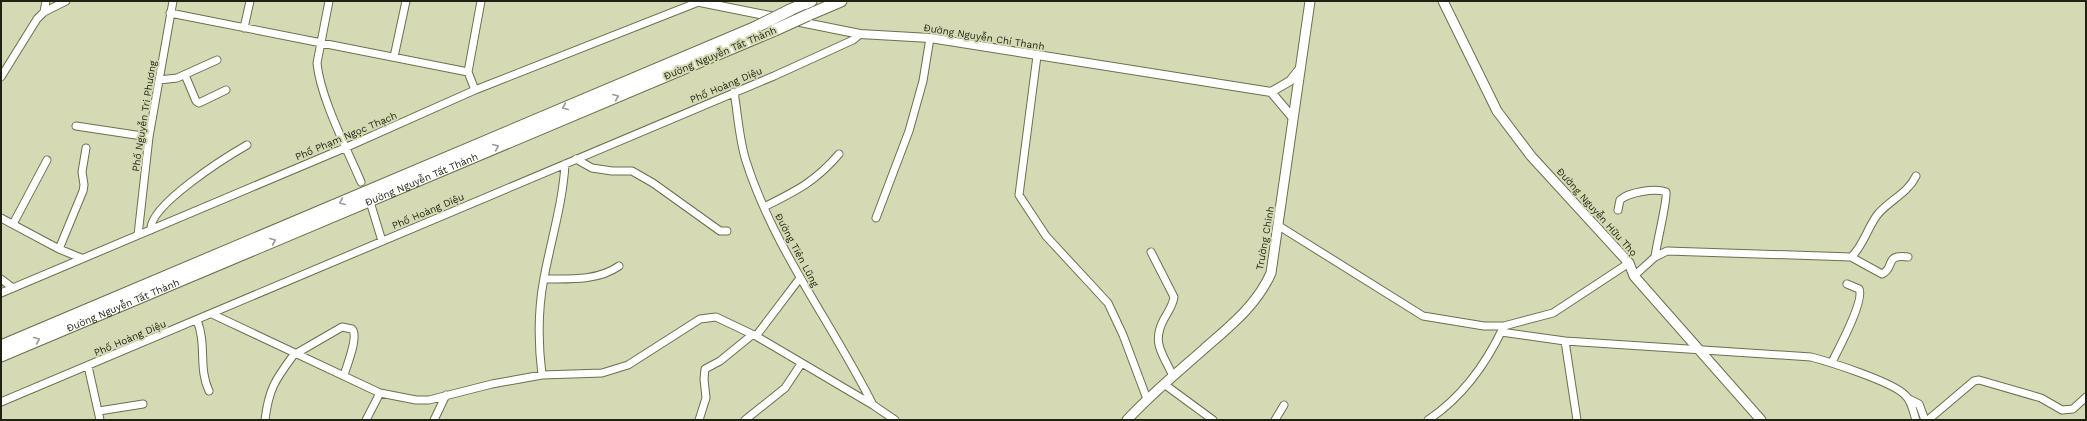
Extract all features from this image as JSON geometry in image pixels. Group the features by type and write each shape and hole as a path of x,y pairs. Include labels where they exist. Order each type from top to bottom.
{"highway":[{"name":"Đường Nguyễn Tất Thành","path":"1,346 756,27 811,1"},
{"name":"Đường Nguyễn Tất Thành","path":"1,356 841,1"}],"main road":[{"name":"Trường Chinh","path":"1127,420 1147,399 1242,316 1265,287 1271,273 1280,226 1293,118 1310,1"},
{"name":"Đường Nguyễn Hữu Thọ","path":"1442,1 1497,110 1531,156 1628,263 1634,276 1761,420"}],"street":[{"path":"44,12 46,1"},
{"path":"1,77 15,56 28,30 44,12 66,1"},
{"name":"Phố Nguyễn Tri Phương","path":"138,235 150,137 173,1"},
{"path":"244,28 250,1"},
{"path":"329,1 317,63 320,80 361,182"},
{"path":"394,57 406,1"},
{"path":"475,90 468,72 481,1"},
{"name":"Đường Nguyễn Chí Thanh","path":"699,1 860,34 930,38 1271,92"},
{"name":"Phố Phạm Ngọc Thạch","path":"1,293 80,258 151,230 346,147 475,90 699,1"},
{"path":"170,14 468,72"},
{"name":"Phố Hoàng Diệu","path":"1,402 734,92 854,40 860,34"},
{"path":"876,218 909,131 923,82 930,38"},
{"path":"1037,56 1019,195 1046,236 1108,303 1123,335 1147,399"},
{"path":"159,80 177,78 217,60"},
{"path":"1293,118 1271,92 1290,82 1301,66"},
{"path":"185,75 196,101 199,103 226,90"},
{"name":"Đường Tiên Lũng","path":"734,92 745,159 764,207 800,278 873,405"},
{"path":"76,126 150,137"},
{"path":"151,230 152,220 166,203 212,167 247,145"},
{"path":"59,249 83,191 84,185 82,172 86,148"},
{"path":"764,207 811,182 824,172 839,154"},
{"path":"576,159 592,168 632,171 653,183 720,231 727,231"},
{"path":"13,224 47,160"},
{"path":"542,375 539,348 544,279 564,182 565,164"},
{"path":"1851,257 1878,214 1893,199 1909,187 1916,176"},
{"path":"1618,210 1620,200 1627,195 1653,191 1666,192 1666,202 1655,257"},
{"path":"370,206 382,242"},
{"path":"1,218 59,249 80,258"},
{"path":"1280,226 1423,316 1502,329 1565,342 1811,357 1832,362 1898,390 1909,399 1919,404 1924,420"},
{"path":"1634,276 1655,257 1662,253 1672,251 1851,257 1882,274 1884,274 1894,257 1908,257"},
{"path":"1151,252 1174,297 1160,328 1157,340 1173,376"},
{"path":"1428,420 1458,396 1474,376 1502,329 1553,313 1628,263"},
{"path":"544,279 599,276 610,273 619,266"},
{"path":"699,420 706,398 704,378 705,369 720,361 754,335 800,278"},
{"path":"1,279 13,288"},
{"path":"1832,362 1849,329 1860,296 1859,289 1847,284"},
{"path":"212,314 380,393 416,400 429,400 446,395 542,375 602,373 628,365 700,319 716,317 754,335 873,405 895,420"},
{"path":"197,320 203,338 203,374 209,391"},
{"path":"266,420 271,390 275,381 296,353 342,327 352,329 355,334 355,340 344,375"},
{"path":"1565,342 1577,420"},
{"path":"745,420 785,388 802,364"},
{"path":"88,366 100,411 100,420"},
{"path":"1928,420 1974,381 1979,380 2041,398 2062,410 2073,409 2086,397"},
{"path":"1164,384 1213,420"},
{"path":"366,420 380,393"},
{"path":"434,420 446,395"},
{"path":"1909,399 1916,420"},
{"path":"100,411 143,404"},
{"path":"1275,420 1284,405"}]}
